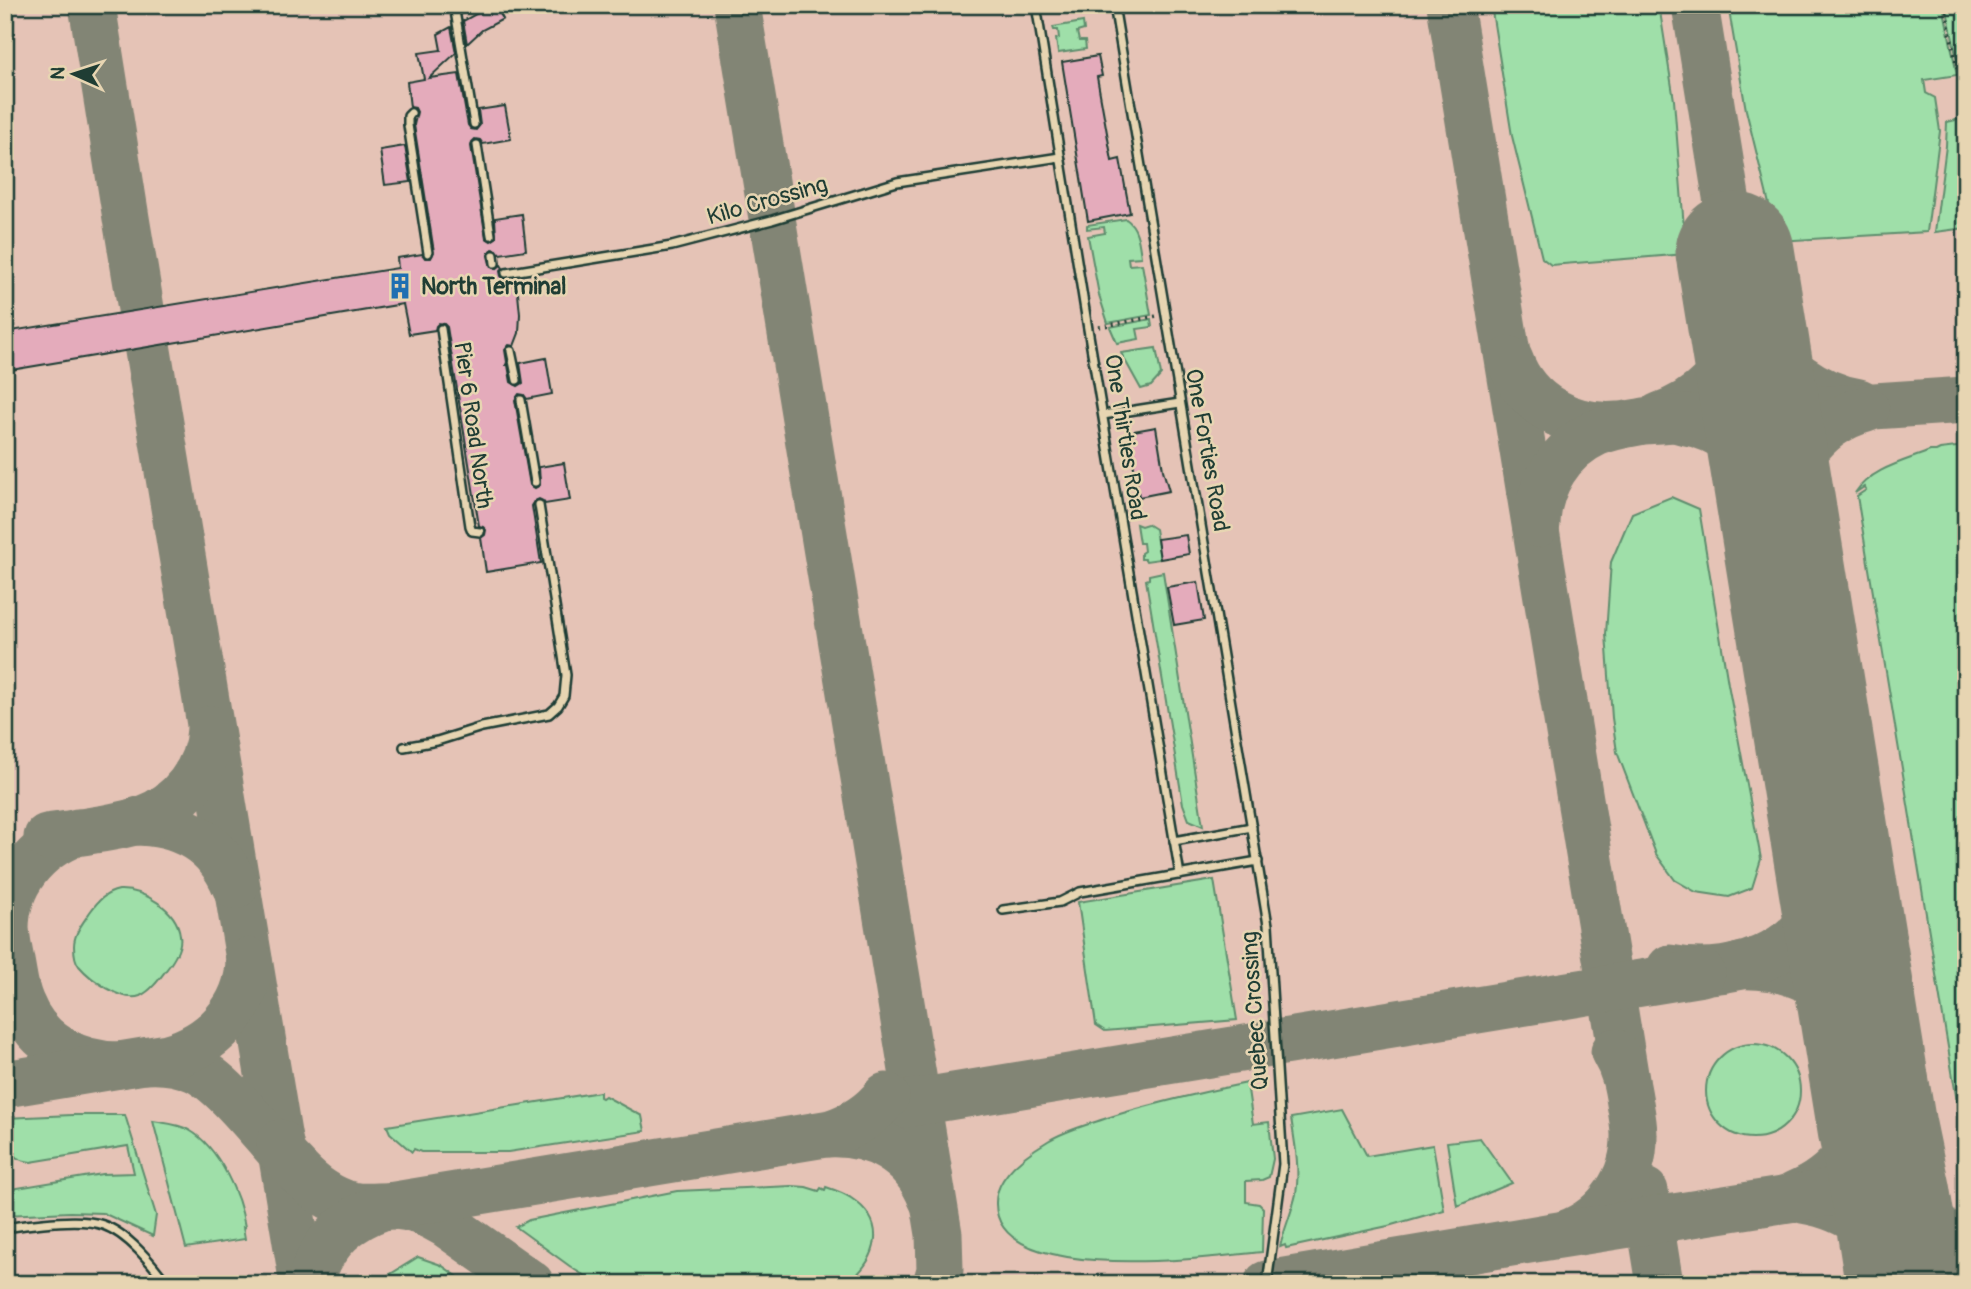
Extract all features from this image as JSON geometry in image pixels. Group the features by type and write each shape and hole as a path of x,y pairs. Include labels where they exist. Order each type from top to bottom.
{"lane":[{"path":"454,5 468,102 474,124"},
{"name":"One Thirties Road","path":"1036,5 1180,875"},
{"name":"One Forties Road","path":"1114,5 1264,900"},
{"path":"411,113 408,115 408,125 428,253"},
{"path":"477,145 491,235"},
{"name":"Kilo Crossing","path":"506,273 662,248 772,220 883,186 1060,157"},
{"name":"Pier 6 Road North","path":"440,329 470,526 472,531 480,532"},
{"path":"511,351 517,380"},
{"path":"521,400 535,482"},
{"path":"1103,415 1180,402"},
{"path":"404,747 437,741 482,727 546,715 555,710 562,701 566,690 566,675 539,505"},
{"path":"1174,841 1252,827"},
{"path":"1003,910 1060,902 1080,892 1258,861"},
{"name":"Quebec Crossing","path":"1264,900 1269,938 1282,1176 1267,1284"},
{"path":"5,1228 78,1222 105,1226 145,1257 167,1284"}],"path":[{"path":"1945,5 1966,116"},
{"path":"1088,328 1166,315"}],"shaded area":[{"path":"5,5 1966,5 1966,1284 5,1284"}],"green space":[{"path":"1491,5 1659,5 1674,100 1686,254 1551,265 1542,258 1512,136"},
{"path":"1728,5 1943,5 1957,75 1924,80 1926,93 1935,98 1940,131 1927,232 1778,241 1746,110"},
{"path":"1946,5 1966,5 1966,105"},
{"path":"1083,22 1084,30 1077,32 1079,41 1085,41 1086,49 1058,53 1058,30 1053,27"},
{"path":"1965,118 1965,228 1935,232 1947,122"},
{"path":"1126,219 1139,241 1141,257 1128,258 1129,265 1142,264 1151,315 1108,323 1099,295 1088,236 1105,233 1104,227 1087,229 1087,225"},
{"path":"1151,319 1152,327 1137,329 1139,339 1117,343 1110,327"},
{"path":"1156,348 1161,375 1151,386 1141,389 1121,353"},
{"path":"1965,446 1966,1156 1857,496 1866,490 1864,487 1855,493 1870,478 1889,467 1930,451"},
{"path":"1671,497 1699,509 1761,859 1752,888 1729,897 1696,892 1675,880 1656,854 1617,752 1612,718 1606,634 1611,562 1632,513"},
{"path":"1136,524 1147,524 1155,529 1160,559 1141,559 1143,543 1139,543"},
{"path":"1163,572 1203,826 1189,820 1183,804 1146,580 1149,575"},
{"path":"1214,880 1237,1020 1105,1031 1096,1025 1078,902"},
{"path":"119,890 138,893 157,902 173,917 180,935 179,947 170,965 157,982 140,996 125,996 99,983 79,966 75,954 74,946 79,928 90,912 102,898"},
{"path":"1753,1044 1771,1048 1786,1058 1796,1073 1800,1091 1796,1109 1786,1124 1771,1134 1753,1138 1735,1134 1720,1124 1710,1109 1706,1091 1710,1073 1720,1058 1735,1048"},
{"path":"1247,1083 1253,1124 1269,1122 1273,1159 1269,1177 1246,1181 1246,1202 1259,1204 1263,1208 1262,1252 1156,1261 1110,1261 1067,1257 1031,1247 1006,1230 996,1204 1001,1184 1013,1167 1048,1141 1069,1131 1124,1113"},
{"path":"600,1092 600,1097 605,1096 642,1116 645,1131 508,1152 421,1152 414,1149 412,1152 390,1133 387,1126"},
{"path":"1342,1109 1367,1156 1433,1145 1444,1210 1388,1226 1286,1248 1285,1245 1280,1247 1297,1185 1291,1118"},
{"path":"125,1115 156,1215 153,1236 103,1213 5,1215 5,1190 102,1174 134,1173 128,1146 31,1162 11,1153 5,1134 5,1118"},
{"path":"153,1121 185,1128 210,1148 233,1187 245,1227 245,1239 186,1248"},
{"path":"1480,1138 1512,1183 1457,1206 1447,1142"},
{"path":"792,1186 819,1191 821,1188 825,1190 826,1187 839,1192 863,1208 871,1219 875,1230 872,1253 866,1264 846,1284 599,1284 516,1227 529,1220 677,1191"},
{"path":"418,1257 441,1265 468,1284 380,1284 381,1280"}],"building":[{"path":"495,5 503,19 482,30 467,44 463,21"},
{"name":"North Terminal","path":"451,27 456,53 429,78 459,74 471,129 476,130 480,125 478,110 505,106 511,139 483,144 475,139 471,146 486,238 491,241 496,238 495,218 522,214 526,250 500,254 493,249 488,256 491,267 496,269 501,265 501,276 510,279 518,294 519,333 514,346 509,345 505,350 511,382 518,386 523,383 520,363 546,358 552,394 527,399 519,394 515,400 530,485 535,488 540,485 539,467 564,463 570,500 545,504 539,499 532,506 541,563 486,572 481,538 486,530 479,526 447,327 439,323 435,330 409,334 403,304 5,371 5,332 398,268 397,258 422,254 425,258 431,258 434,252 414,125 417,112 410,107 407,82 424,79 419,53 441,50 438,34"},
{"path":"1098,56 1102,76 1097,77 1112,161 1120,159 1130,213 1088,221 1062,62"},
{"path":"405,146 411,182 385,185 380,150"},
{"path":"1156,427 1169,491 1139,497 1128,432"},
{"path":"1186,535 1189,554 1160,559 1157,539"},
{"path":"1198,582 1204,620 1174,625 1167,587"}],"taxiway":[{"path":"92,5 303,1284"},
{"path":"737,5 939,1234 940,1270 936,1284"},
{"path":"1450,5 1626,1080"},
{"path":"1695,5 1735,252"},
{"path":"1740,283 1757,329 1775,355 1813,386 1859,402"},
{"path":"1659,416 1700,394 1722,371 1736,344 1740,328 1740,290"},
{"path":"1510,360 1527,390 1553,411 1584,423 1618,425"},
{"path":"1537,524 1538,510 1547,482 1562,459 1583,440 1608,429 1644,421 1966,400"},
{"path":"1782,527 1787,488 1803,453 1830,426 1866,409"},
{"path":"1682,421 1723,435 1746,452 1773,493 1782,540"},
{"path":"47,837 108,828 157,813 180,795 198,772 208,744 210,729"},
{"path":"133,822 166,826 195,837 218,857 235,886"},
{"path":"1670,968 1697,971 1724,969 1773,953 1794,939 1811,920 1824,897 1832,865 1828,826"},
{"path":"78,832 49,847 37,857 26,869 11,897 6,929 15,983 28,1017 48,1041 74,1056 120,1065"},
{"path":"5,1084 168,1057 199,1044 213,1034 235,1009 247,978 249,961"},
{"path":"1739,966 1774,968 1807,979 1821,987 1847,1011 1857,1029 1865,1057 1871,1093 1857,1141 1837,1167 1810,1188 1795,1195"},
{"path":"865,1117 878,1110 899,1105 1702,973"},
{"path":"1567,1233 1606,1207 1624,1181 1630,1166 1633,1119 1625,1076 1614,1052"},
{"path":"146,1061 177,1063 206,1075 240,1107 282,1154"},
{"path":"1871,1091 1885,1148 1930,1214"},
{"path":"310,1284 320,1257 336,1235 357,1219 383,1207 831,1133 862,1119 886,1096"},
{"path":"828,1134 861,1137 890,1149 914,1169 931,1198"},
{"path":"280,1143 288,1161 328,1196 351,1205 401,1207 428,1215 446,1224 531,1284"},
{"path":"1267,1284 1852,1189 1891,1196 1919,1210 1931,1220 1966,1264"},
{"path":"1645,1191 1660,1284"},
{"path":"1803,1200 1837,1210 1866,1227 1889,1251 1904,1284"}],"runway":[{"path":"1735,252 1877,1128 1905,1284"}],"place":[{"name":"North Terminal","path":"400,286"}]}
